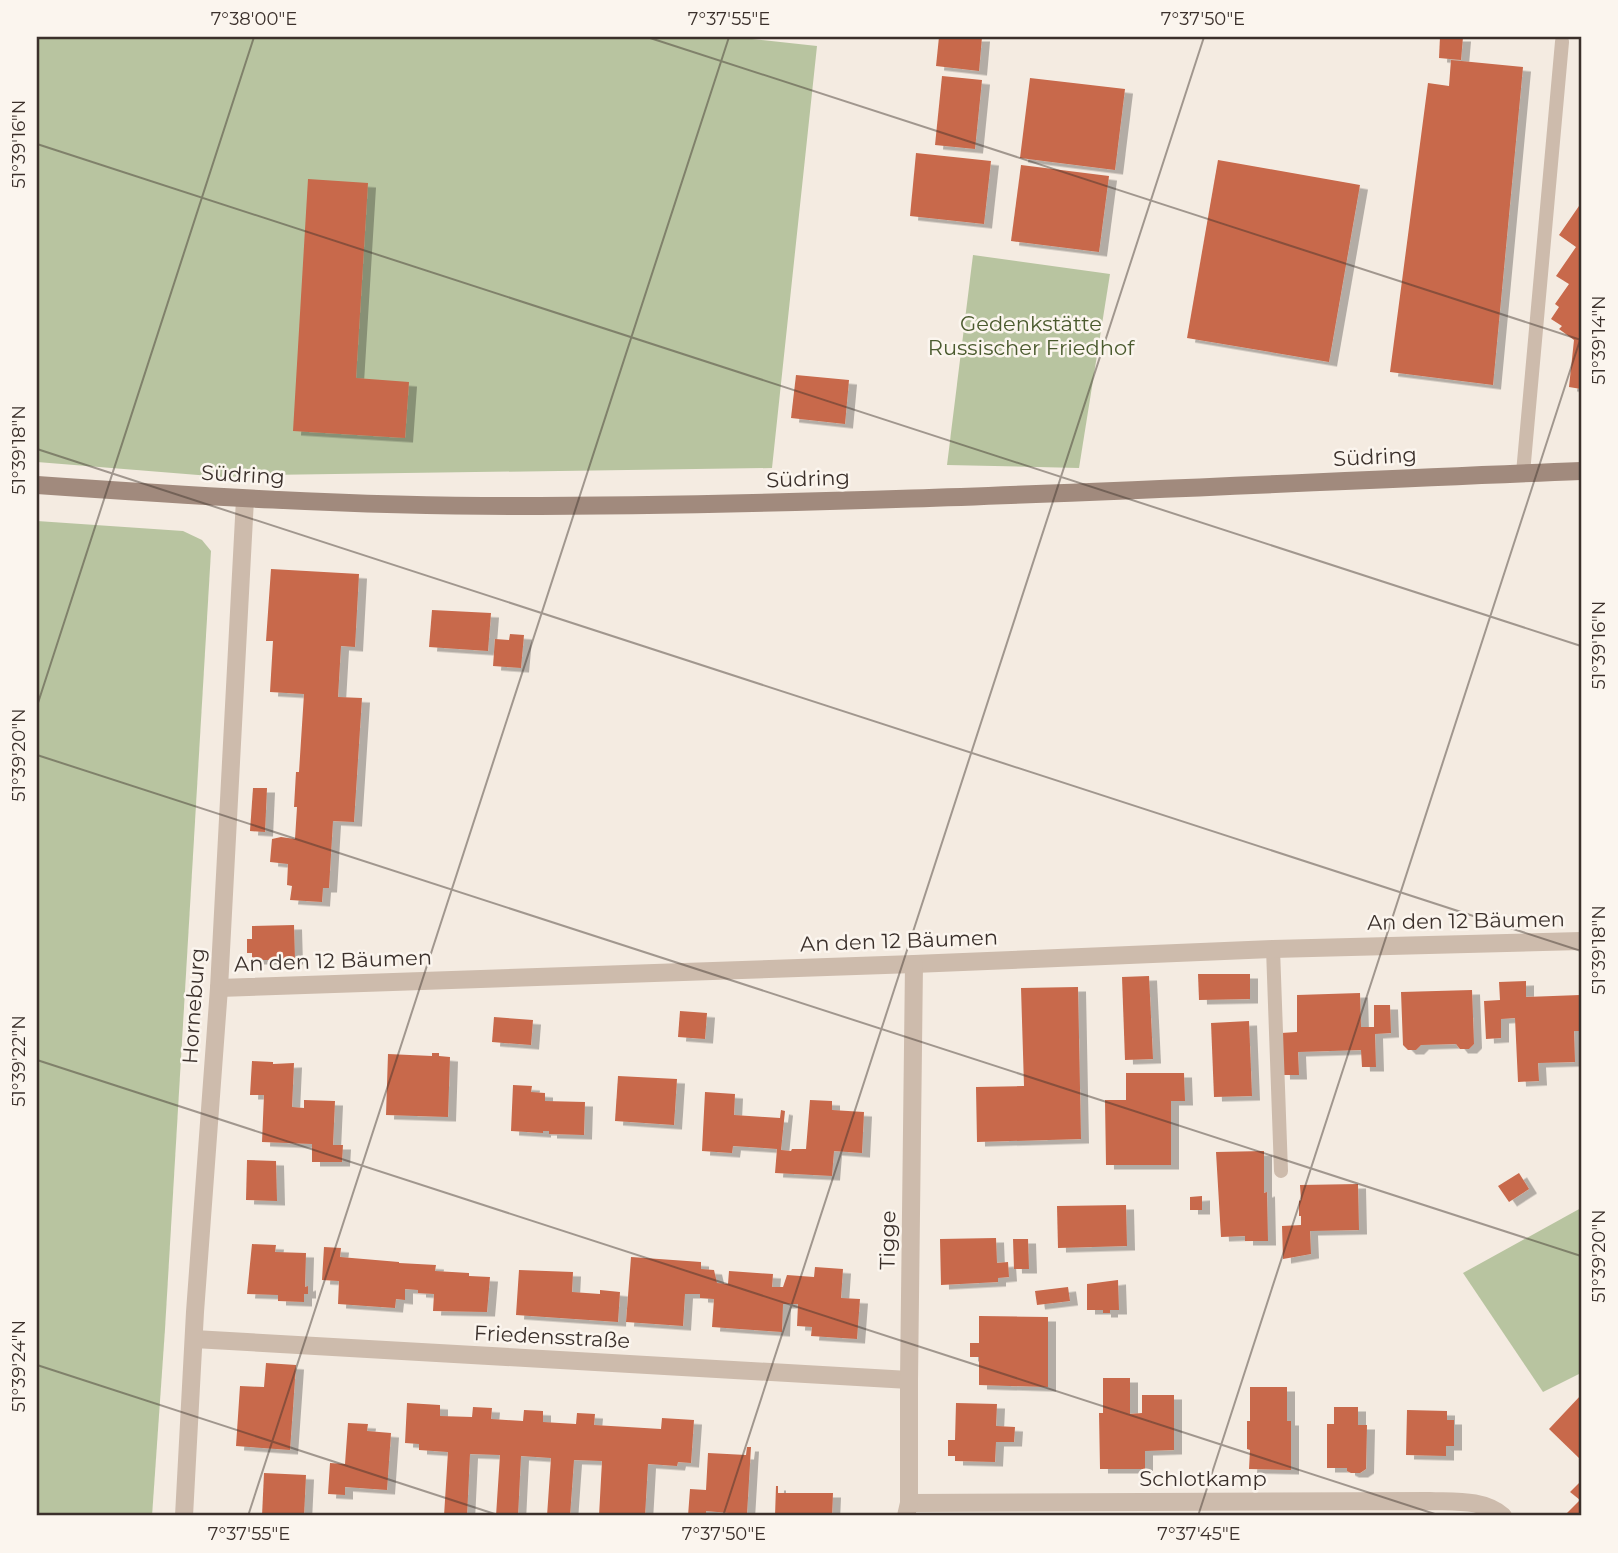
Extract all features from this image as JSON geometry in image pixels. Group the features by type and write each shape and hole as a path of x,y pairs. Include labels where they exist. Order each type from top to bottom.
{"street":[{"name":"Südring","path":"37,485 245,499 507,506 744,504 1581,471"},
{"name":"Horneburg","path":"184,1516 219,988 245,499"},
{"name":"An den 12 Bäumen","path":"219,988 1273,949 1581,941"},
{"name":"Tigge","path":"907,1509 914,964"},
{"name":"Friedensstraße","path":"194,1339 909,1380"},
{"name":"Schlotkamp","path":"907,1509 1430,1501 1482,1504 1499,1513"}],"lane":[{"path":"1523,473 1562,42"},
{"path":"1273,949 1281,1171"}],"green space":[{"path":"37,37 733,37 817,46 772,468 223,477 37,462"},
{"name":"Gedenkstätte Russischer Friedhof","path":"973,255 1110,274 1079,468 947,465"},
{"path":"37,521 183,531 202,540 211,551 152,1516 37,1516"},
{"path":"1581,1208 1581,1373 1543,1392 1463,1273"}],"building":[{"path":"939,37 982,37 979,71 936,66"},
{"path":"1440,37 1463,37 1461,60 1439,58"},
{"path":"1451,60 1523,67 1493,385 1390,372 1428,83 1449,86"},
{"path":"942,76 982,80 975,149 935,145"},
{"path":"1030,78 1125,89 1115,170 1020,158"},
{"path":"916,153 991,161 984,224 910,216"},
{"path":"1218,160 1360,185 1329,362 1187,338"},
{"path":"1021,165 1109,176 1099,252 1011,241"},
{"path":"308,179 368,183 356,378 409,382 405,438 293,431"},
{"path":"1579,206 1581,389 1569,387 1574,340 1559,329 1562,326 1551,319 1559,307 1555,304 1569,284 1556,276 1576,247 1559,235"},
{"path":"796,375 849,380 845,424 791,418"},
{"path":"271,569 359,574 355,647 341,646 338,697 362,698 354,822 333,821 329,888 323,888 322,902 290,900 292,886 287,885 288,864 270,862 272,839 295,839 296,772 299,772 304,694 270,692 273,641 266,641"},
{"path":"432,610 491,613 488,651 429,647"},
{"path":"510,634 524,635 521,668 493,666 495,639 509,640"},
{"path":"253,788 267,788 265,832 250,831"},
{"path":"294,925 295,960 252,960 252,953 247,953 247,939 252,939 252,926"},
{"path":"1198,974 1250,974 1250,999 1199,1000"},
{"path":"1149,976 1153,1059 1125,1060 1122,977"},
{"path":"1526,981 1526,997 1580,995 1581,1031 1574,1031 1575,1062 1538,1063 1539,1081 1518,1082 1515,1018 1501,1019 1501,1038 1486,1039 1484,1001 1500,1000 1499,982"},
{"path":"1078,987 1081,1139 977,1142 976,1087 1024,1086 1021,988"},
{"path":"1472,990 1474,1044 1469,1049 1460,1049 1456,1044 1421,1045 1416,1050 1408,1050 1403,1045 1401,992"},
{"path":"1360,993 1361,1027 1374,1027 1374,1005 1390,1005 1391,1033 1375,1034 1376,1067 1362,1067 1361,1050 1298,1052 1299,1075 1282,1075 1281,1033 1297,1032 1297,995"},
{"path":"680,1011 707,1013 705,1039 678,1037"},
{"path":"494,1017 533,1020 531,1045 492,1042"},
{"path":"1249,1021 1252,1096 1214,1097 1211,1023"},
{"path":"432,1053 450,1057 448,1117 386,1115 388,1054 432,1056"},
{"path":"252,1061 294,1063 292,1107 304,1108 304,1100 335,1101 333,1145 343,1145 342,1162 312,1162 312,1144 262,1142 264,1095 250,1095"},
{"path":"1126,1073 1184,1073 1185,1101 1171,1101 1171,1165 1106,1165 1105,1100 1126,1100"},
{"path":"618,1076 677,1079 674,1125 615,1121"},
{"path":"513,1085 532,1086 531,1092 545,1093 545,1101 585,1102 584,1135 511,1131"},
{"path":"705,1092 735,1094 734,1115 780,1118 781,1110 785,1111 781,1150 806,1149 810,1100 832,1101 832,1110 864,1112 862,1153 834,1151 832,1176 775,1173 777,1149 733,1146 732,1153 702,1151"},
{"path":"1264,1151 1268,1241 1245,1241 1245,1236 1221,1237 1216,1152"},
{"path":"247,1160 276,1161 277,1201 246,1200"},
{"path":"1519,1173 1529,1189 1509,1202 1498,1186"},
{"path":"1358,1184 1359,1230 1310,1231 1311,1254 1283,1259 1282,1226 1301,1225 1300,1185"},
{"path":"1202,1196 1202,1210 1190,1210 1190,1197"},
{"path":"1126,1205 1127,1246 1058,1248 1057,1206"},
{"path":"996,1238 997,1263 1008,1262 1009,1277 998,1278 998,1282 941,1285 940,1239"},
{"path":"1013,1239 1028,1239 1029,1269 1014,1269"},
{"path":"252,1244 276,1245 275,1252 306,1253 305,1287 308,1286 308,1294 304,1294 304,1302 278,1301 278,1295 247,1294"},
{"path":"324,1247 341,1248 340,1257 436,1265 435,1271 490,1277 487,1312 433,1311 434,1294 405,1289 405,1300 396,1299 395,1308 338,1304 339,1281 322,1280"},
{"path":"631,1257 701,1262 701,1269 714,1270 717,1283 728,1284 729,1271 773,1274 772,1287 783,1287 787,1275 814,1277 815,1267 843,1269 841,1298 860,1299 857,1339 811,1336 812,1327 797,1326 798,1304 783,1304 782,1332 712,1327 714,1299 700,1298 700,1294 685,1294 683,1326 626,1322"},
{"path":"519,1270 573,1272 572,1292 620,1292 618,1322 516,1315"},
{"path":"1118,1280 1119,1310 1103,1313 1103,1310 1087,1310 1087,1284"},
{"path":"1068,1287 1070,1301 1037,1305 1035,1291"},
{"path":"979,1316 1048,1317 1048,1387 979,1385 979,1357 970,1357 970,1343 979,1343"},
{"path":"266,1363 296,1365 290,1450 236,1446 240,1386 264,1387"},
{"path":"1103,1378 1130,1378 1130,1414 1142,1413 1142,1395 1174,1395 1174,1450 1145,1451 1145,1469 1100,1469 1099,1413 1103,1413"},
{"path":"1250,1387 1287,1387 1287,1421 1291,1421 1291,1470 1249,1469 1247,1421 1250,1421"},
{"path":"1581,1395 1581,1460 1549,1429"},
{"path":"407,1403 440,1405 440,1416 472,1417 473,1407 492,1408 491,1419 523,1421 524,1410 543,1411 543,1422 576,1424 577,1413 595,1414 594,1425 661,1429 662,1418 694,1420 691,1463 678,1462 677,1466 648,1464 645,1516 599,1516 602,1461 574,1460 570,1516 547,1516 551,1458 521,1456 518,1516 496,1516 500,1455 470,1454 467,1516 444,1516 448,1452 419,1450 419,1444 405,1443"},
{"path":"956,1403 997,1404 996,1426 1015,1427 1014,1442 996,1442 995,1462 955,1461 955,1456 948,1456 948,1440 955,1440"},
{"path":"1334,1407 1358,1407 1358,1425 1367,1425 1366,1469 1360,1473 1351,1473 1347,1468 1327,1468 1327,1424 1334,1424"},
{"path":"1407,1410 1447,1411 1447,1420 1454,1420 1454,1446 1446,1446 1446,1456 1406,1455"},
{"path":"348,1423 368,1424 367,1431 391,1433 387,1490 345,1487 345,1495 328,1494 330,1463 345,1464"},
{"path":"747,1447 751,1447 747,1514 728,1516 729,1513 706,1511 706,1516 688,1516 690,1489 706,1490 708,1453 746,1455"},
{"path":"264,1473 306,1475 304,1516 262,1516"},
{"path":"1581,1481 1581,1516 1564,1516 1580,1500 1570,1492"},
{"path":"776,1486 778,1493 833,1493 832,1516 775,1516"}]}
